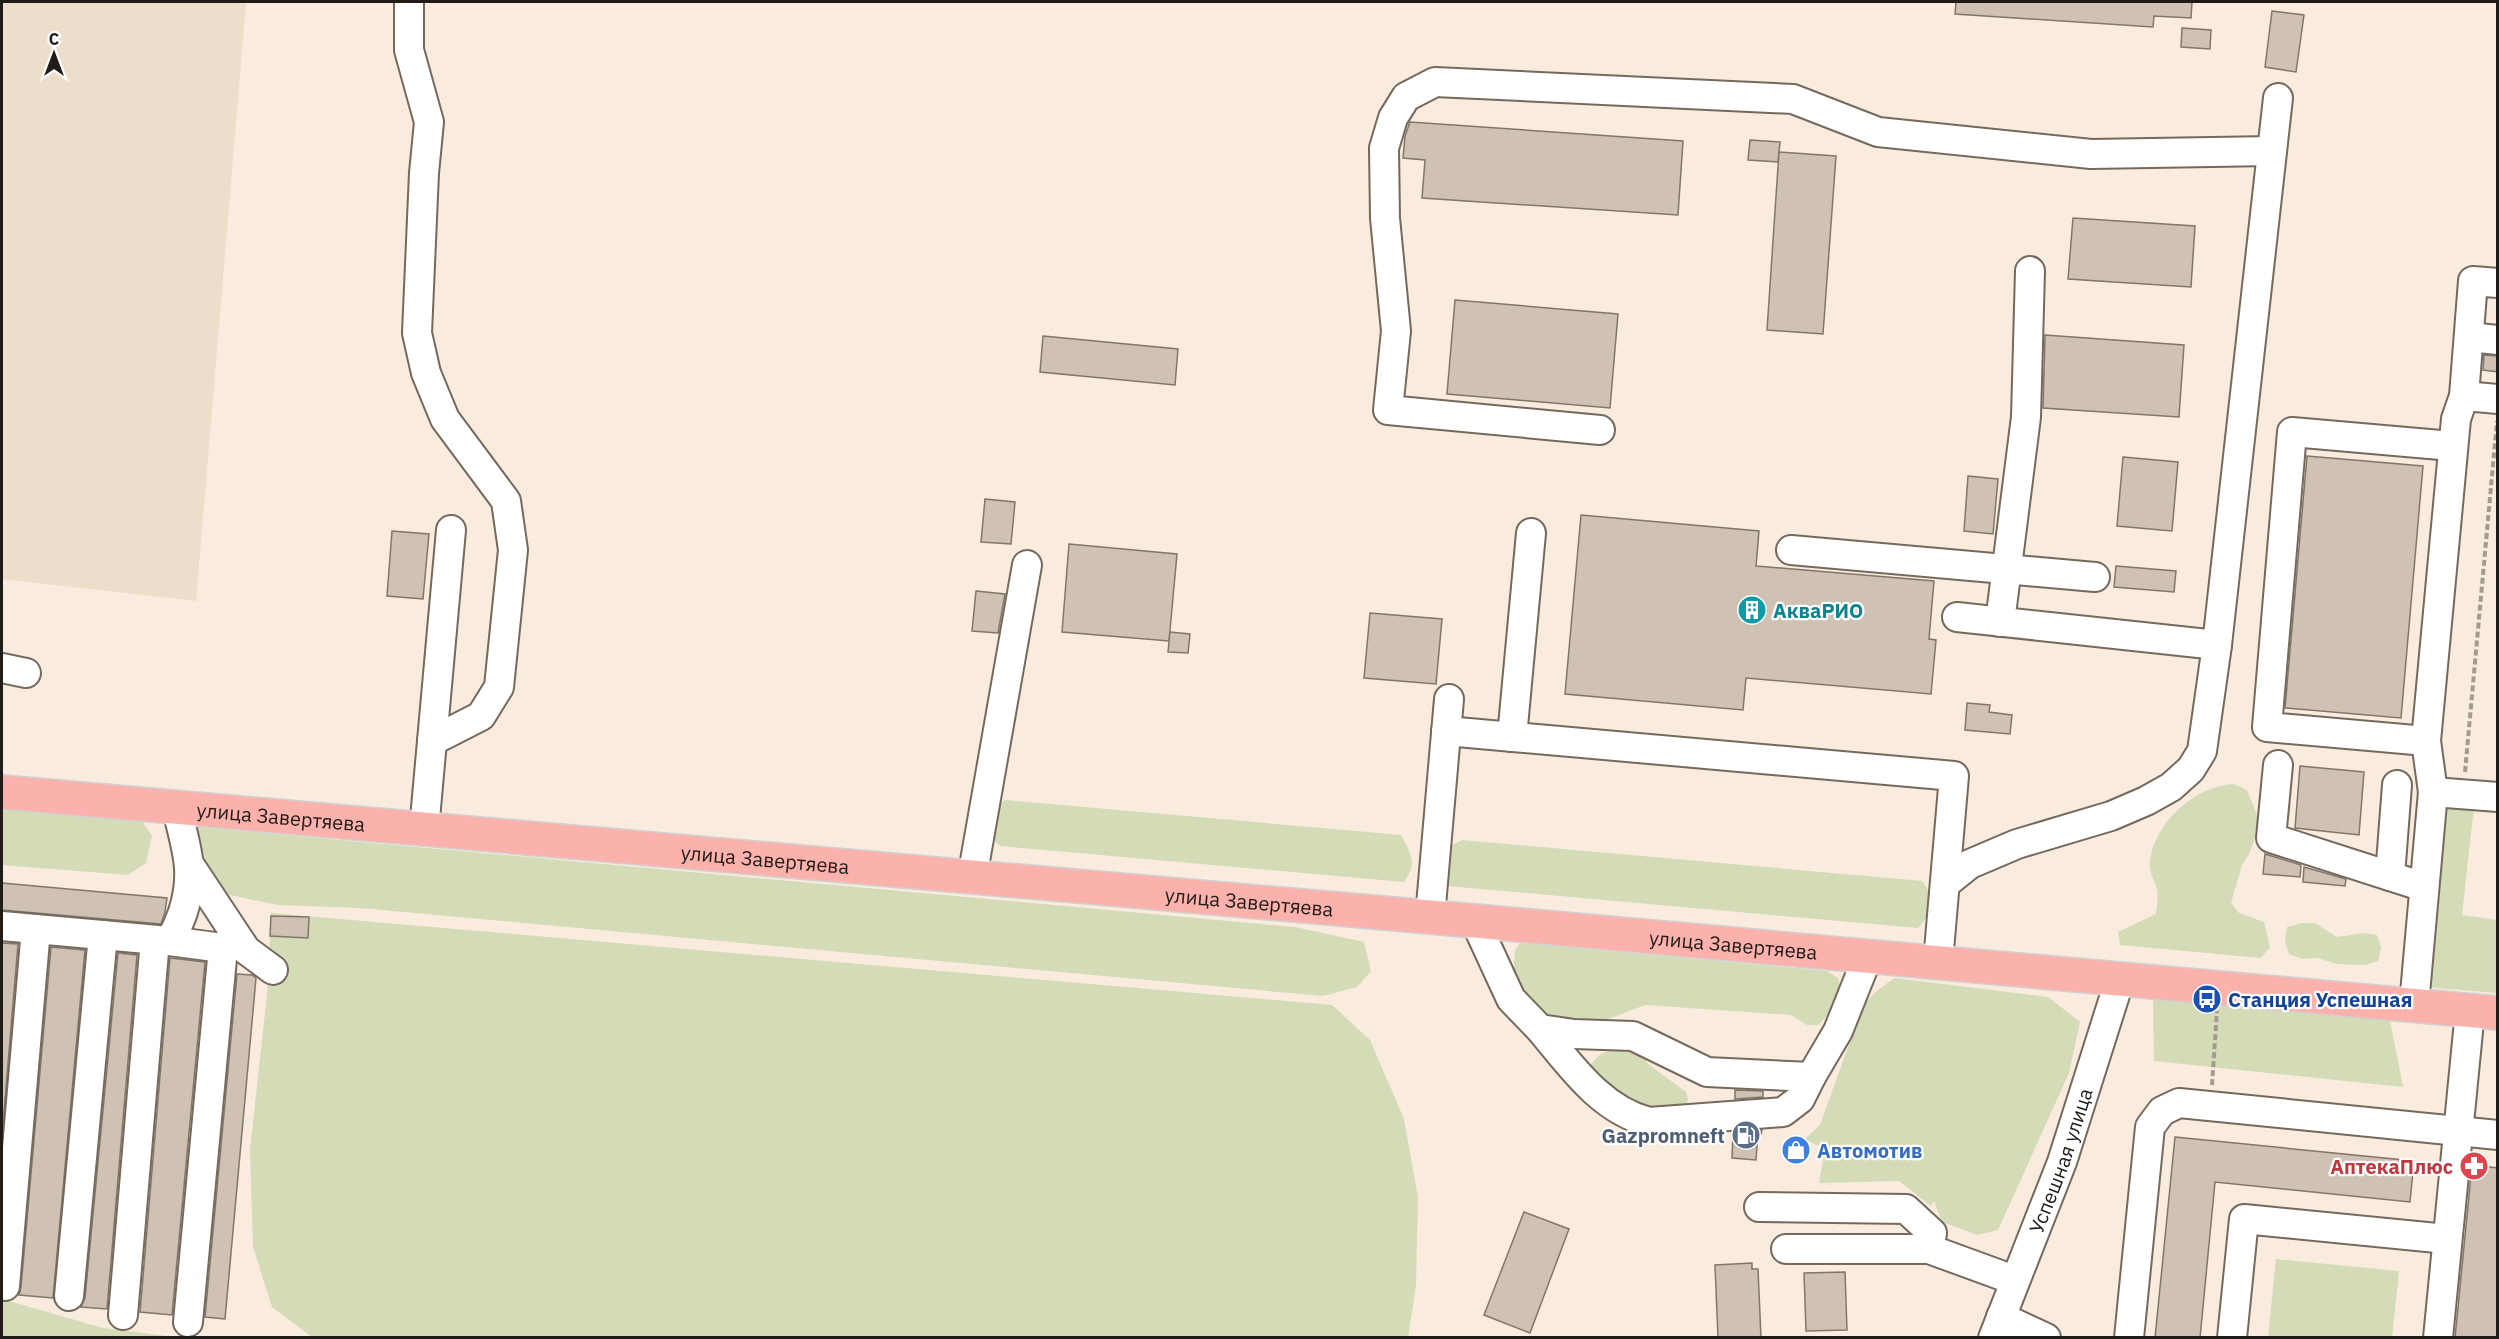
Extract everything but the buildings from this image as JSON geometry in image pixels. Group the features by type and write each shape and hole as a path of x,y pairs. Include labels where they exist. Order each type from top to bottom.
{"main road":[{"name":"улица Завертяева","path":"2,792 2484,1012"}],"street":[{"path":"409,2 409,50 429,122 417,333 426,373 445,419 506,501 513,550 499,687 481,716 432,741"},
{"path":"1600,430 1388,410 1396,331 1384,218 1384,148 1393,118 1406,97 1435,82 1793,99 1878,132 2091,154 2272,151"},
{"path":"1945,884 1970,864 2017,844 2111,816 2146,801 2171,787 2191,769 2202,751 2217,645 2278,98"},
{"path":"2000,621 2025,417 2030,271"},
{"path":"2414,1005 2433,792 2426,741 2452,446 2456,419 2464,396 2473,281 2498,283"},
{"path":"2469,338 2498,340"},
{"path":"2464,396 2498,399"},
{"path":"2426,741 2267,728 2292,432 2452,446"},
{"path":"424,830 451,530"},
{"path":"1512,737 1531,533"},
{"path":"1791,550 2095,577"},
{"path":"972,878 1027,565"},
{"path":"1957,617 2217,645"},
{"path":"1430,917 1449,699"},
{"path":"1446,731 1954,776 1938,962"},
{"path":"2278,765 2271,838 2424,887"},
{"path":"2390,876 2397,785"},
{"path":"2433,792 2498,797"},
{"path":"162,941 176,932 190,890 191,867 177,809"},
{"path":"191,867 246,950 273,970"},
{"path":"1475,921 1511,999 1540,1029 1587,1086 1629,1117 1649,1122 1783,1112 1800,1099 1838,1031 1868,956"},
{"path":"2,926 223,948 188,1322"},
{"path":"5,1286 36,929"},
{"path":"69,1296 104,935"},
{"path":"123,1315 162,941"},
{"name":"Успешная улица","path":"1997,1327 2062,1162 2120,979"},
{"path":"2438,1338 2458,1131 2484,1012"},
{"path":"1540,1029 1574,1034 1633,1036 1707,1072 1811,1077"},
{"path":"2129,1338 2150,1127 2162,1111 2179,1103 2498,1135"},
{"path":"1760,1207 1906,1209 1932,1233 1929,1248"},
{"path":"2232,1338 2244,1219 2447,1239"},
{"path":"1786,1248 1929,1248 2014,1280"},
{"path":"1997,1327 2046,1338"}],"path":[{"path":"2463,794 2498,412"},
{"path":"2211,1106 2218,1007"}],"shaded area":[{"path":"2,2 246,2 196,601 2,579"}],"green space":[{"path":"2234,784 2247,790 2257,815 2259,828 2242,865 2231,903 2239,913 2264,922 2270,947 2261,958 2120,945 2118,932 2156,914 2158,900 2150,871 2150,860 2160,832 2169,819 2180,808 2205,791"},
{"path":"1005,800 1401,835 1412,858 1412,864 1404,882 1000,846 988,835 991,813"},
{"path":"2442,805 2474,806 2462,915 2497,920 2497,993 2424,987"},
{"path":"2,806 139,816 152,836 146,863 128,875 2,865"},
{"path":"197,827 1295,927 1364,942 1371,971 1357,987 1323,996 360,908 277,905 221,893 205,859"},
{"path":"1462,840 1922,881 1930,895 1932,905 1928,916 1918,928 1448,886 1443,868 1446,849"},
{"path":"271,913 1332,1005 1370,1040 1404,1119 1418,1197 1416,1284 1408,1338 312,1337 272,1307 253,1247 250,1150 268,986"},
{"path":"2302,923 2315,923 2337,937 2364,933 2377,935 2381,948 2378,961 2365,965 2337,964 2318,958 2302,959 2289,954 2285,941 2287,927"},
{"path":"1520,943 1827,971 1838,978 1839,992 1832,1009 1818,1025 1807,1025 1791,1015 1645,1005 1595,1024 1581,1026 1538,1013 1513,977 1515,950"},
{"path":"1894,978 2048,997 2080,1022 2069,1073 1998,1230 1978,1235 1942,1222 1934,1201 1931,1206 1899,1181 1819,1183 1825,1149 1805,1139 1820,1125 1862,1008 1873,994"},
{"path":"2153,998 2389,1015 2403,1087 2154,1061"},
{"path":"1615,1049 1630,1050 1643,1057 1648,1064 1686,1092 1688,1099 1686,1107 1635,1112 1589,1071 1599,1056"},
{"path":"2276,1259 2399,1271 2392,1337 2268,1337"},
{"path":"2,1299 103,1328 175,1337 2,1337"}],"place":[{"name":"АкваРИО","path":"1752,610"},
{"name":"Станция Успешная","path":"2207,999"},
{"name":"Gazpromneft","path":"1746,1135"},
{"name":"Автомотив","path":"1796,1150"},
{"name":"АптекаПлюс","path":"2474,1166"}]}
